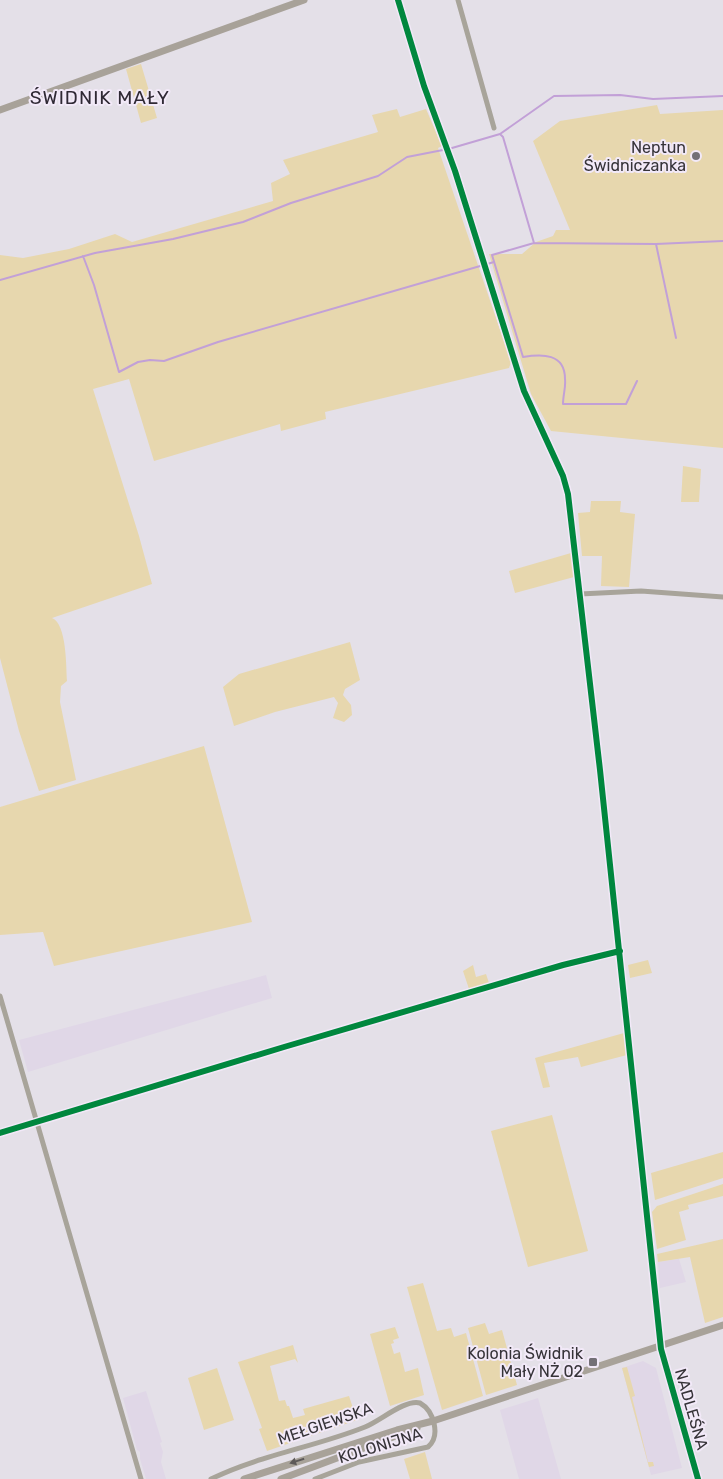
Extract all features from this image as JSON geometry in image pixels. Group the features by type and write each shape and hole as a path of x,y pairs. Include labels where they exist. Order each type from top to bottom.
{"main road":[{"path":"0,110 304,0"},
{"path":"282,1479 433,1421 723,1325"},
{"path":"244,1479 397,1430 433,1421"}],"street":[{"name":"NADLEŚNA","path":"398,0 424,86 450,155 524,391 566,485 620,951 661,1346 698,1479"},
{"path":"458,0 494,128"},
{"path":"580,594 642,592 723,597"},
{"path":"0,1133 563,965 620,951"},
{"path":"0,996 141,1479"},
{"name":"MEŁGIEWSKA","path":"211,1479 255,1462 366,1427 412,1402 424,1406 433,1421"},
{"name":"KOLONIJNA","path":"314,1479 359,1462 428,1447 434,1439 433,1421"}],"shaded area":[{"path":"141,64 157,118 141,123 126,69"},
{"path":"657,105 660,114 723,110 723,448 551,431 531,394 489,254 522,254 536,242 553,236 556,230 570,230 533,141 560,121"},
{"path":"397,109 400,117 426,109 442,146 438,148 511,362 509,368 325,412 326,419 281,431 280,424 154,461 129,379 93,389 152,584 52,618 61,628 65,646 67,681 61,686 60,702 76,780 39,791 19,731 0,658 0,255 23,258 69,249 115,234 132,242 273,201 271,183 290,174 283,160 378,132 372,115"},
{"path":"683,466 701,469 699,502 681,502"},
{"path":"591,501 621,501 620,512 635,514 629,587 601,586 602,556 582,556 578,513 590,512"},
{"path":"571,553 574,577 515,593 509,571"},
{"path":"350,642 360,680 345,689 343,695 351,705 352,715 344,722 333,718 338,703 334,697 275,712 234,726 223,687 239,674"},
{"path":"204,746 252,922 54,966 43,932 0,935 0,807"},
{"path":"648,960 652,973 630,978 628,965"},
{"path":"473,965 476,977 486,974 489,983 469,989 463,971"},
{"path":"266,975 272,998 28,1072 19,1040"},
{"path":"624,1033 627,1055 581,1067 578,1057 544,1063 550,1087 543,1088 535,1058"},
{"path":"552,1115 588,1251 528,1267 491,1131"},
{"path":"723,1152 723,1178 655,1200 651,1173"},
{"path":"723,1184 723,1196 688,1205 689,1209 679,1212 686,1240 657,1249 652,1212 657,1206"},
{"path":"723,1239 723,1317 705,1323 690,1257 658,1262 657,1254"},
{"path":"679,1259 686,1282 660,1288 658,1262"},
{"path":"423,1283 437,1331 451,1328 454,1337 466,1333 483,1396 442,1410 407,1287"},
{"path":"485,1323 489,1334 502,1330 517,1385 486,1395 468,1328"},
{"path":"395,1327 399,1338 393,1340 394,1343 391,1344 394,1354 400,1352 405,1372 418,1368 424,1395 390,1406 370,1334"},
{"path":"293,1345 298,1363 295,1359 270,1366 279,1401 285,1400 293,1418 305,1415 303,1409 349,1396 357,1420 267,1451 259,1429 262,1428 238,1362"},
{"path":"643,1361 656,1368 682,1468 651,1475 622,1368"},
{"path":"627,1367 635,1396 632,1397 648,1462 653,1462 654,1466 649,1467 622,1368"},
{"path":"217,1368 234,1420 204,1430 188,1378"},
{"path":"146,1391 162,1442 160,1443 163,1452 161,1462 166,1479 146,1479 140,1459 140,1452 137,1450 123,1398"},
{"path":"538,1398 561,1479 519,1479 500,1410"},
{"path":"425,1452 432,1479 410,1479 404,1459"}],"waterway":[{"path":"534,243 503,137 500,134 554,96 620,95 653,99 723,96"},
{"path":"452,148 500,134"},
{"path":"0,280 95,253 173,239 243,222 291,203 378,176 407,157 443,150"},
{"path":"637,381 626,404 563,404 565,382 564,370 561,364 551,357 523,357 492,255 534,243 656,244 723,241"},
{"path":"656,244 676,338"},
{"path":"83,256 94,285 119,372 138,362 150,360 164,361 218,342 494,262"}],"cycle path":[{"path":"398,0 424,86 455,171 524,391 563,476 568,494 600,770 661,1349 698,1479"},
{"path":"0,1133 563,965 620,951"}],"place":[{"name":"Neptun Świdniczanka","path":"696,156"},
{"name":"Kolonia Świdnik Mały NŻ 02","path":"593,1362"}],"district":[{"name":"ŚWIDNIK MAŁY","path":"100,97"}]}
